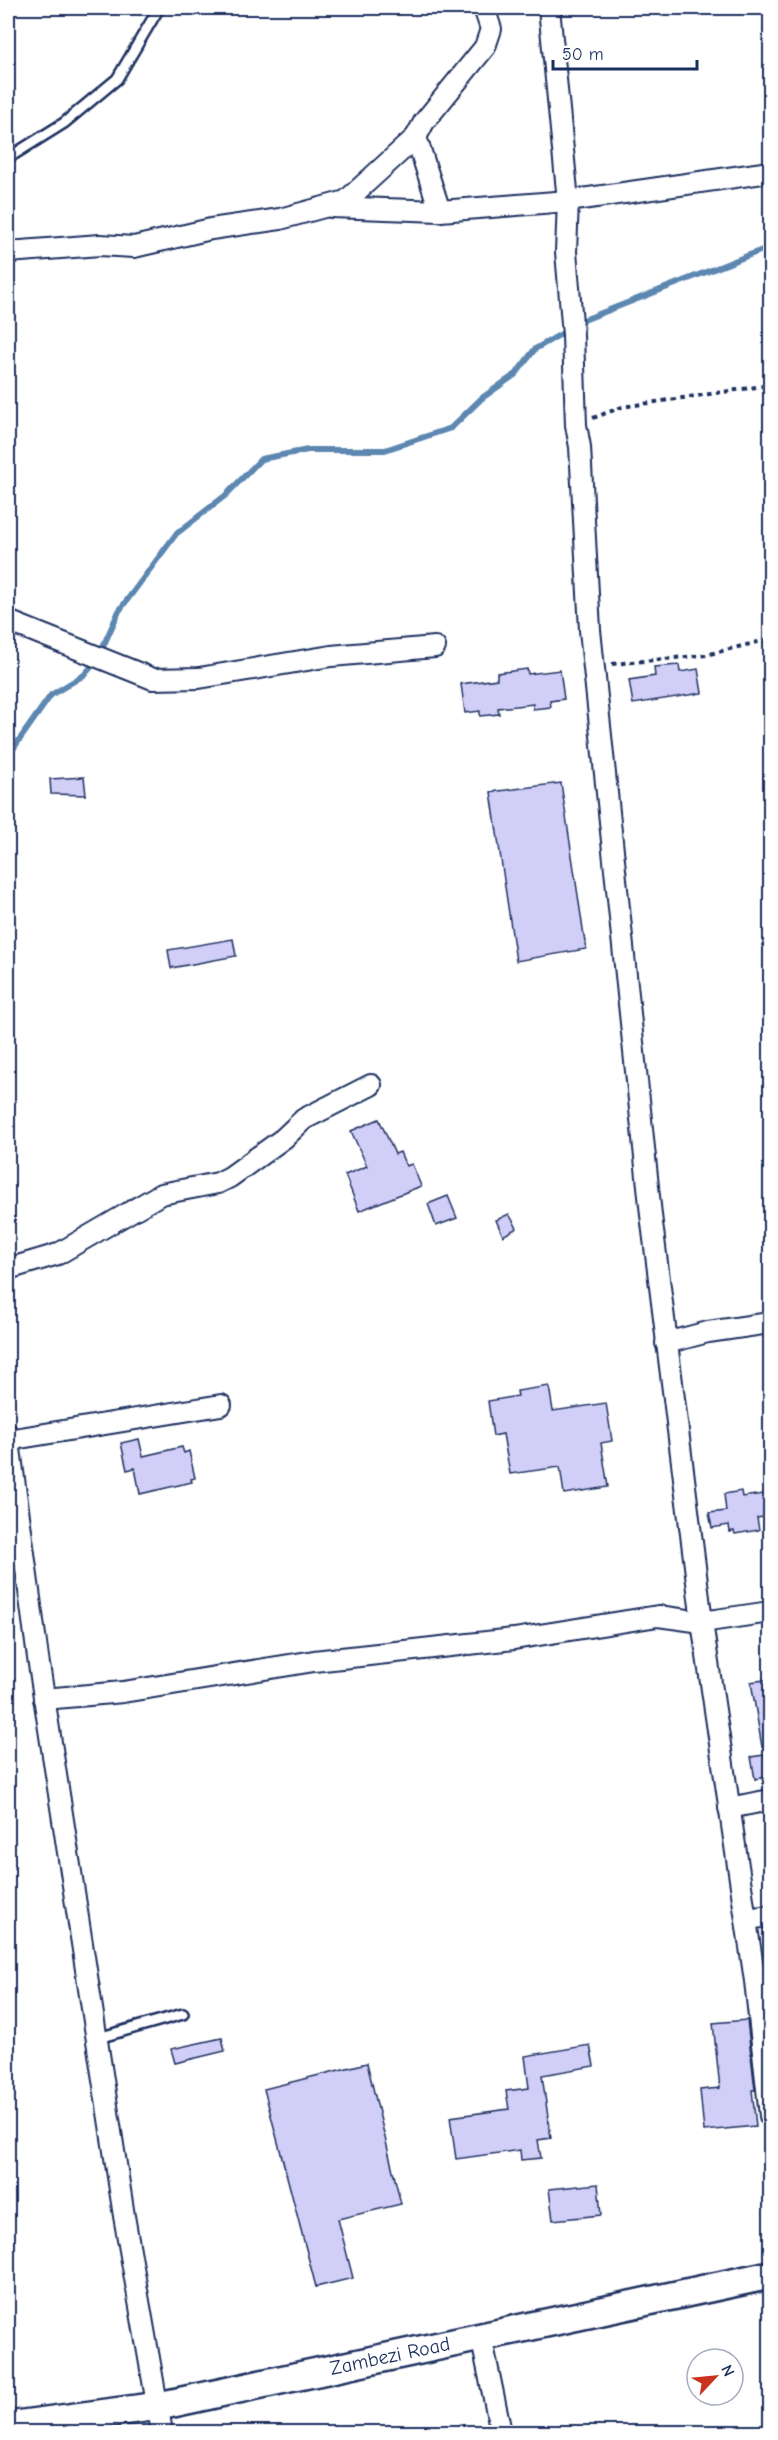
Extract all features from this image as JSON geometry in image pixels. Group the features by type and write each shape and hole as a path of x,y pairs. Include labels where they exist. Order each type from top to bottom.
{"main road":[{"name":"Zambezi Road","path":"8,2426 160,2420 482,2336 771,2275"}],"street":[{"path":"8,252 100,246 134,247 211,229 280,219 346,201 416,137 424,122 485,47 491,29 484,8"},
{"path":"549,8 568,201 566,252 594,665 666,1343 729,1808 746,1919 763,1980 771,2115"},
{"path":"416,137 440,211"},
{"path":"328,207 440,211 568,201 771,172"},
{"path":"8,621 153,679 199,678 332,656 435,647"},
{"path":"8,1269 58,1254 161,1194 218,1183 230,1177 284,1138 304,1119 371,1085"},
{"path":"666,1343 708,1332 771,1323"},
{"path":"8,1440 221,1405"},
{"path":"8,1434 44,1699 124,2216 160,2420"},
{"path":"44,1699 123,1692 314,1661 514,1640 658,1616 702,1622 771,1612"},
{"path":"729,1808 771,1800"},
{"path":"746,1919 771,1916"},
{"path":"482,2336 501,2433"}],"lane":[{"path":"8,158 64,123 117,79 159,8"},
{"path":"98,2038 183,2014"}],"path":[{"path":"576,425 622,407 771,385"},
{"path":"594,665 706,655 771,639"}],"building":[{"path":"679,665 680,672 698,669 702,693 633,704 629,680 655,676 654,667"},
{"path":"527,669 528,674 560,670 564,699 550,701 551,707 533,709 533,704 498,708 499,714 480,716 480,711 465,713 461,684 497,679 497,673"},
{"path":"84,777 86,795 51,794 50,779"},
{"path":"561,783 586,949 516,961 491,792"},
{"path":"233,939 236,956 171,968 168,950"},
{"path":"379,1119 395,1154 400,1152 406,1166 412,1164 421,1186 359,1211 345,1175 367,1166 351,1131"},
{"path":"448,1196 457,1218 436,1226 428,1204"},
{"path":"509,1214 517,1228 503,1236 496,1220"},
{"path":"549,1386 553,1411 606,1403 612,1441 601,1443 608,1487 564,1494 560,1467 510,1474 503,1434 493,1436 488,1401 518,1396 517,1391"},
{"path":"139,1439 143,1456 182,1447 184,1453 189,1451 195,1478 191,1479 192,1482 140,1494 135,1468 127,1470 121,1443"},
{"path":"741,1491 742,1497 771,1493 771,1516 757,1518 759,1530 735,1534 734,1531 730,1532 729,1525 712,1528 709,1513 726,1511 724,1494"},
{"path":"771,1679 771,1746 762,1747 751,1682"},
{"path":"771,1754 771,1776 755,1779 751,1757"},
{"path":"747,2020 755,2090 752,2090 756,2126 704,2131 700,2090 720,2088 713,2023"},
{"path":"222,2038 225,2051 175,2063 171,2049"},
{"path":"590,2045 594,2066 542,2075 551,2138 538,2140 541,2158 521,2160 520,2150 456,2159 450,2117 509,2109 506,2091 529,2088 525,2056"},
{"path":"367,2063 401,2204 338,2219 353,2278 316,2287 264,2089"},
{"path":"598,2184 601,2215 553,2220 549,2189"}],"waterway":[{"path":"576,323 770,247"},
{"path":"101,651 119,611 176,534 226,495 261,459 308,450 385,450 451,428 482,398 516,374 535,349 568,330"},
{"path":"8,756 51,695 84,675 93,665"}]}
